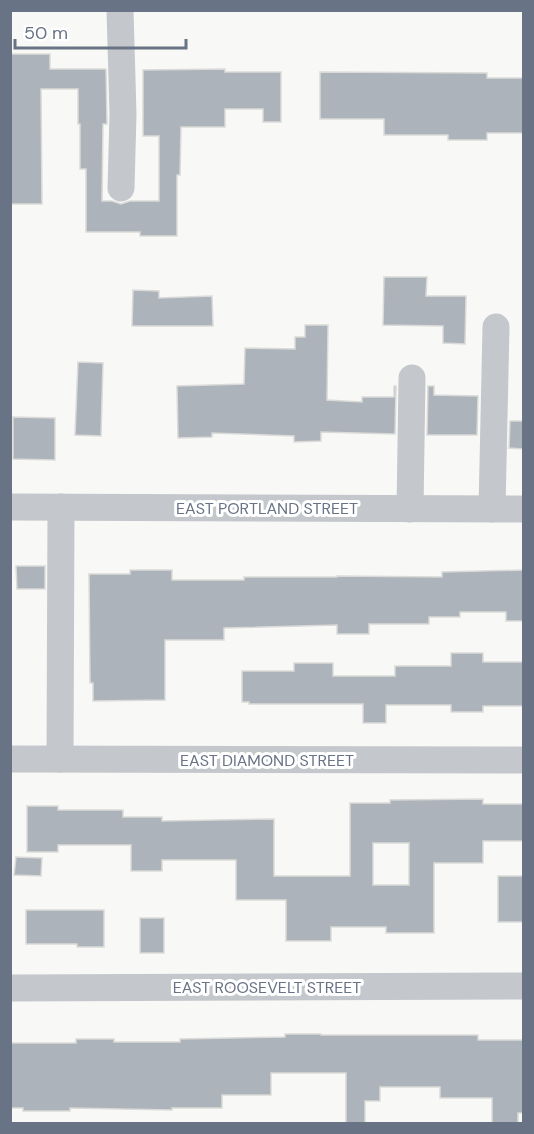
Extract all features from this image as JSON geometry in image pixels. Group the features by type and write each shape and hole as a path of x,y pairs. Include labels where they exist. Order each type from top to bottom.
{"street":[{"path":"120,10 123,103 121,188"},
{"path":"492,509 496,327"},
{"path":"410,509 412,378"},
{"name":"EAST PORTLAND STREET","path":"10,507 524,509"},
{"path":"60,759 61,507"},
{"name":"EAST DIAMOND STREET","path":"10,759 524,760"},
{"name":"EAST ROOSEVELT STREET","path":"10,988 524,986"}],"building":[{"path":"10,54 50,54 50,69 106,69 107,124 103,124 102,201 121,204 130,201 159,201 159,136 143,136 143,70 225,69 225,72 281,72 281,122 263,122 263,109 225,109 225,127 181,127 180,175 177,175 177,236 140,236 140,232 86,232 86,169 80,169 78,89 41,89 42,204 10,204"},
{"path":"320,72 487,73 487,78 524,78 524,133 487,133 487,140 448,140 448,135 384,135 384,119 320,119"},
{"path":"384,277 427,277 426,296 466,296 465,344 443,343 443,326 383,325"},
{"path":"133,290 159,291 159,298 212,296 213,326 132,326"},
{"path":"305,325 328,325 327,400 362,402 362,397 394,397 394,386 396,386 395,434 321,432 321,441 294,442 294,436 212,433 212,437 178,438 177,386 244,384 245,348 295,349 295,337 305,337"},
{"path":"78,362 103,363 101,436 75,435"},
{"path":"428,386 434,386 434,395 478,396 477,435 427,435"},
{"path":"13,417 55,418 55,460 13,459"},
{"path":"510,421 524,421 524,449 509,448"},
{"path":"16,566 45,566 45,589 17,589"},
{"path":"130,570 172,570 172,580 244,580 244,577 442,577 442,572 524,570 524,621 506,621 506,612 460,612 460,617 429,617 429,624 369,624 369,634 337,634 337,625 224,628 224,640 165,640 165,700 93,701 93,683 90,683 89,574 130,574"},
{"path":"451,653 483,653 483,662 524,662 524,706 483,706 483,712 451,712 451,705 386,705 386,723 363,723 363,704 249,704 249,702 242,702 242,671 294,671 294,663 333,663 333,676 395,676 395,666 451,666"},
{"path":"483,799 483,804 524,804 524,841 483,841 483,863 434,863 434,933 386,933 386,927 331,927 331,941 286,941 286,900 236,900 236,860 162,860 162,871 131,871 131,845 58,845 58,852 27,852 27,806 58,806 58,810 123,810 123,817 162,817 162,821 274,819 274,876 350,876 350,803 390,803 390,800","holes":["373,843 409,843 409,885 373,885"]},
{"path":"16,857 42,858 41,876 14,875"},
{"path":"498,876 524,876 524,922 498,922"},
{"path":"26,910 104,910 104,947 77,947 77,944 26,944"},
{"path":"140,918 164,918 164,953 140,953"},
{"path":"285,1034 478,1035 478,1040 524,1040 524,1113 518,1113 518,1124 492,1124 492,1098 440,1098 440,1087 380,1087 380,1101 365,1101 365,1124 346,1124 346,1073 271,1073 271,1095 222,1095 222,1108 172,1108 172,1110 70,1108 70,1111 23,1111 23,1108 10,1108 10,1043 76,1043 76,1039 114,1039 114,1042 180,1042 180,1039 285,1037"}]}
